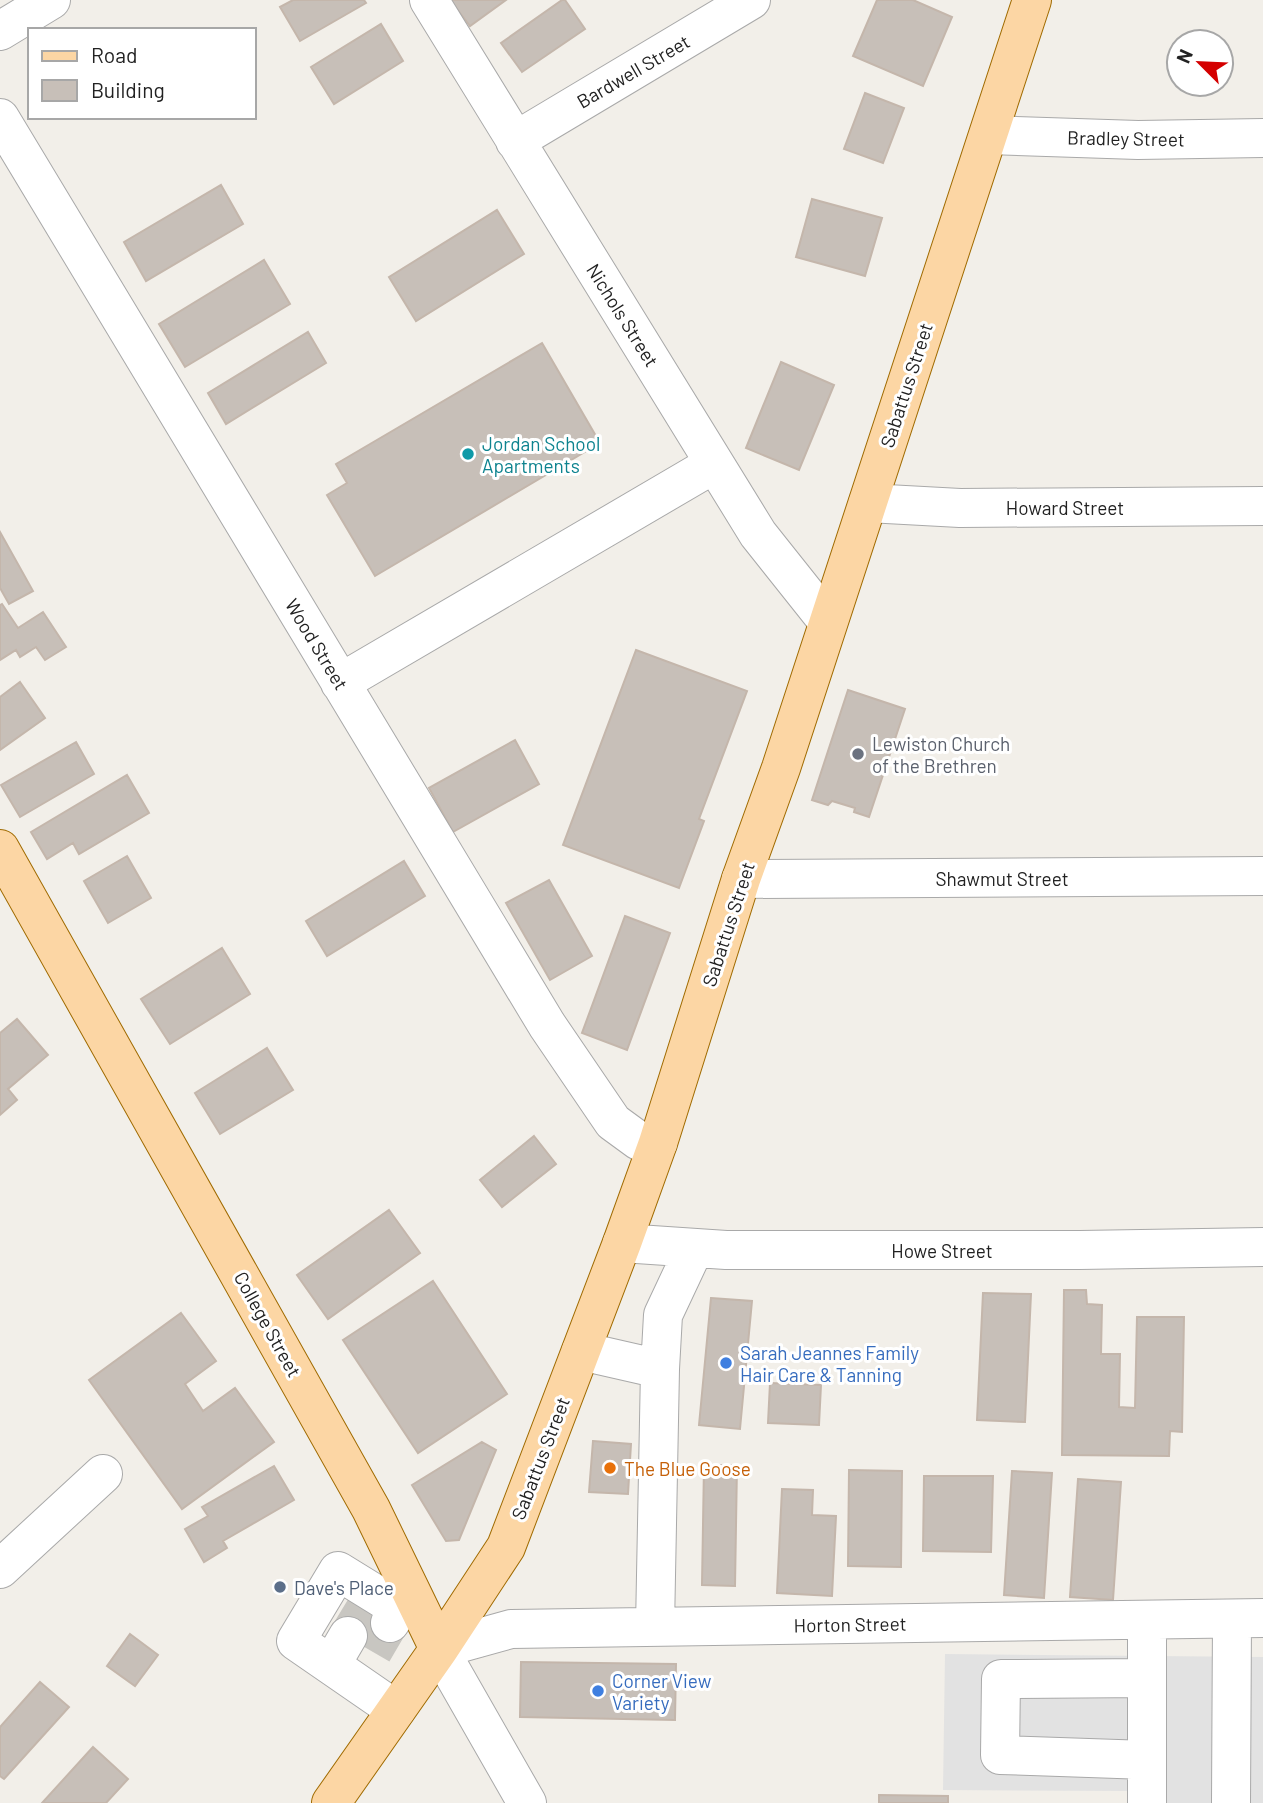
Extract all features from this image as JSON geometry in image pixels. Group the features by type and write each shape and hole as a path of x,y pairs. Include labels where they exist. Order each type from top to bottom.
{"main road":[{"name":"Sabattus Street","path":"331,1803 439,1649 506,1547 658,1143 741,879 868,503 1032,0"},
{"name":"College Street","path":"0,849 331,1436 397,1558 439,1649"}],"street":[{"path":"0,31 51,0"},
{"name":"Nichols Street","path":"429,0 758,534 828,622"},
{"name":"Bardwell Street","path":"515,141 751,0"},
{"name":"Wood Street","path":"0,118 547,1026 613,1122 639,1141 658,1143"},
{"name":"Bradley Street","path":"989,135 1138,140 1263,138"},
{"path":"340,683 715,464"},
{"name":"Howard Street","path":"868,503 960,508 1263,506"},
{"name":"Shawmut Street","path":"741,879 1263,876"},
{"name":"Howe Street","path":"622,1243 694,1250 1263,1247"},
{"path":"655,1627 663,1315 694,1250"},
{"path":"581,1351 660,1369"},
{"path":"0,1569 103,1474"},
{"path":"396,1710 362,1637 397,1558"},
{"path":"1231,1803 1248,1618"},
{"name":"Horton Street","path":"439,1649 511,1629 1248,1618"},
{"path":"1147,1620 1147,1803"},
{"name":"College Street","path":"439,1649 527,1803"},
{"path":"1147,1678 1001,1679 1000,1755 1147,1760"}],"shaded area":[{"path":"945,1654 1263,1657 1263,1803 1137,1803 1136,1791 943,1790"}],"building":[{"path":"293,0 364,0 366,3 300,41 280,7"},
{"path":"450,0 506,0 470,26"},
{"path":"565,0 585,29 522,72 501,43"},
{"path":"877,0 913,0 952,17 923,86 853,56"},
{"path":"381,24 403,61 334,104 311,67"},
{"path":"865,93 904,108 883,163 844,149"},
{"path":"221,185 243,224 146,281 124,242"},
{"path":"812,199 882,218 865,276 796,257"},
{"path":"497,210 524,254 416,321 389,277"},
{"path":"264,260 290,304 185,367 159,324"},
{"path":"308,332 326,363 226,424 208,393"},
{"name":"Jordan School Apartments","path":"542,343 600,443 375,576 327,495 347,483 336,464"},
{"path":"781,362 834,385 799,470 746,448"},
{"path":"0,532 33,591 9,604 0,588"},
{"path":"2,604 18,628 43,612 66,647 45,660 36,647 20,657 16,650 0,660"},
{"path":"636,650 747,691 699,819 704,821 679,888 563,845"},
{"path":"20,682 45,718 0,750 0,697"},
{"name":"Lewiston Church of the Brethren","path":"848,690 905,709 869,817 854,812 855,808 832,801 828,805 812,800"},
{"path":"515,740 539,784 453,832 429,788"},
{"path":"76,742 94,774 20,817 1,785"},
{"path":"127,775 149,813 79,854 73,843 47,859 31,832"},
{"path":"127,856 151,898 108,923 84,881"},
{"path":"404,861 425,896 327,956 306,921"},
{"path":"549,880 592,956 550,980 506,903"},
{"path":"625,916 670,933 627,1050 582,1033"},
{"path":"222,948 250,994 170,1044 141,999"},
{"path":"17,1019 48,1055 8,1089 17,1100 0,1115 0,1033"},
{"path":"267,1048 293,1090 220,1134 195,1093"},
{"path":"534,1136 556,1164 502,1207 480,1180"},
{"path":"389,1210 420,1253 328,1319 297,1275"},
{"path":"433,1281 507,1394 418,1453 343,1340"},
{"path":"1064,1290 1086,1290 1087,1304 1102,1305 1101,1354 1120,1354 1119,1407 1135,1408 1137,1317 1184,1317 1182,1432 1170,1431 1169,1456 1062,1455"},
{"path":"983,1293 1031,1294 1025,1422 977,1420"},
{"name":"Sarah Jeannes Family Hair Care & Tanning","path":"711,1298 752,1301 740,1429 699,1425"},
{"path":"181,1313 216,1361 185,1384 203,1411 235,1388 274,1442 182,1509 89,1380"},
{"path":"770,1383 821,1385 819,1425 768,1423"},
{"name":"The Blue Goose","path":"593,1441 631,1444 628,1494 589,1492"},
{"path":"482,1442 496,1450 459,1540 446,1541 412,1485"},
{"path":"704,1465 737,1465 735,1586 702,1585"},
{"path":"274,1466 294,1500 223,1541 227,1548 204,1562 185,1529 208,1516 202,1507"},
{"path":"849,1470 902,1471 901,1567 848,1566"},
{"path":"1012,1471 1052,1473 1044,1598 1004,1595"},
{"path":"924,1476 993,1476 991,1552 923,1551"},
{"path":"1078,1479 1121,1482 1113,1600 1070,1597"},
{"path":"782,1489 813,1490 812,1515 836,1516 832,1596 777,1593"},
{"path":"130,1634 158,1655 135,1686 107,1666"},
{"name":"Corner View Variety","path":"521,1662 676,1664 675,1720 520,1717"},
{"path":"40,1682 69,1707 4,1779 0,1776 0,1727"},
{"path":"93,1747 128,1779 106,1803 42,1803"},
{"path":"879,1795 948,1796 948,1803 879,1803"}],"tunnel":[{"path":"348,1636 365,1608"},
{"path":"373,1652 390,1623"}],"place":[{"name":"Jordan School Apartments","path":"468,454"},
{"name":"Lewiston Church of the Brethren","path":"858,754"},
{"name":"Sarah Jeannes Family Hair Care & Tanning","path":"726,1363"},
{"name":"The Blue Goose","path":"610,1468"},
{"name":"Dave's Place","path":"280,1587"},
{"name":"Corner View Variety","path":"598,1691"}]}
